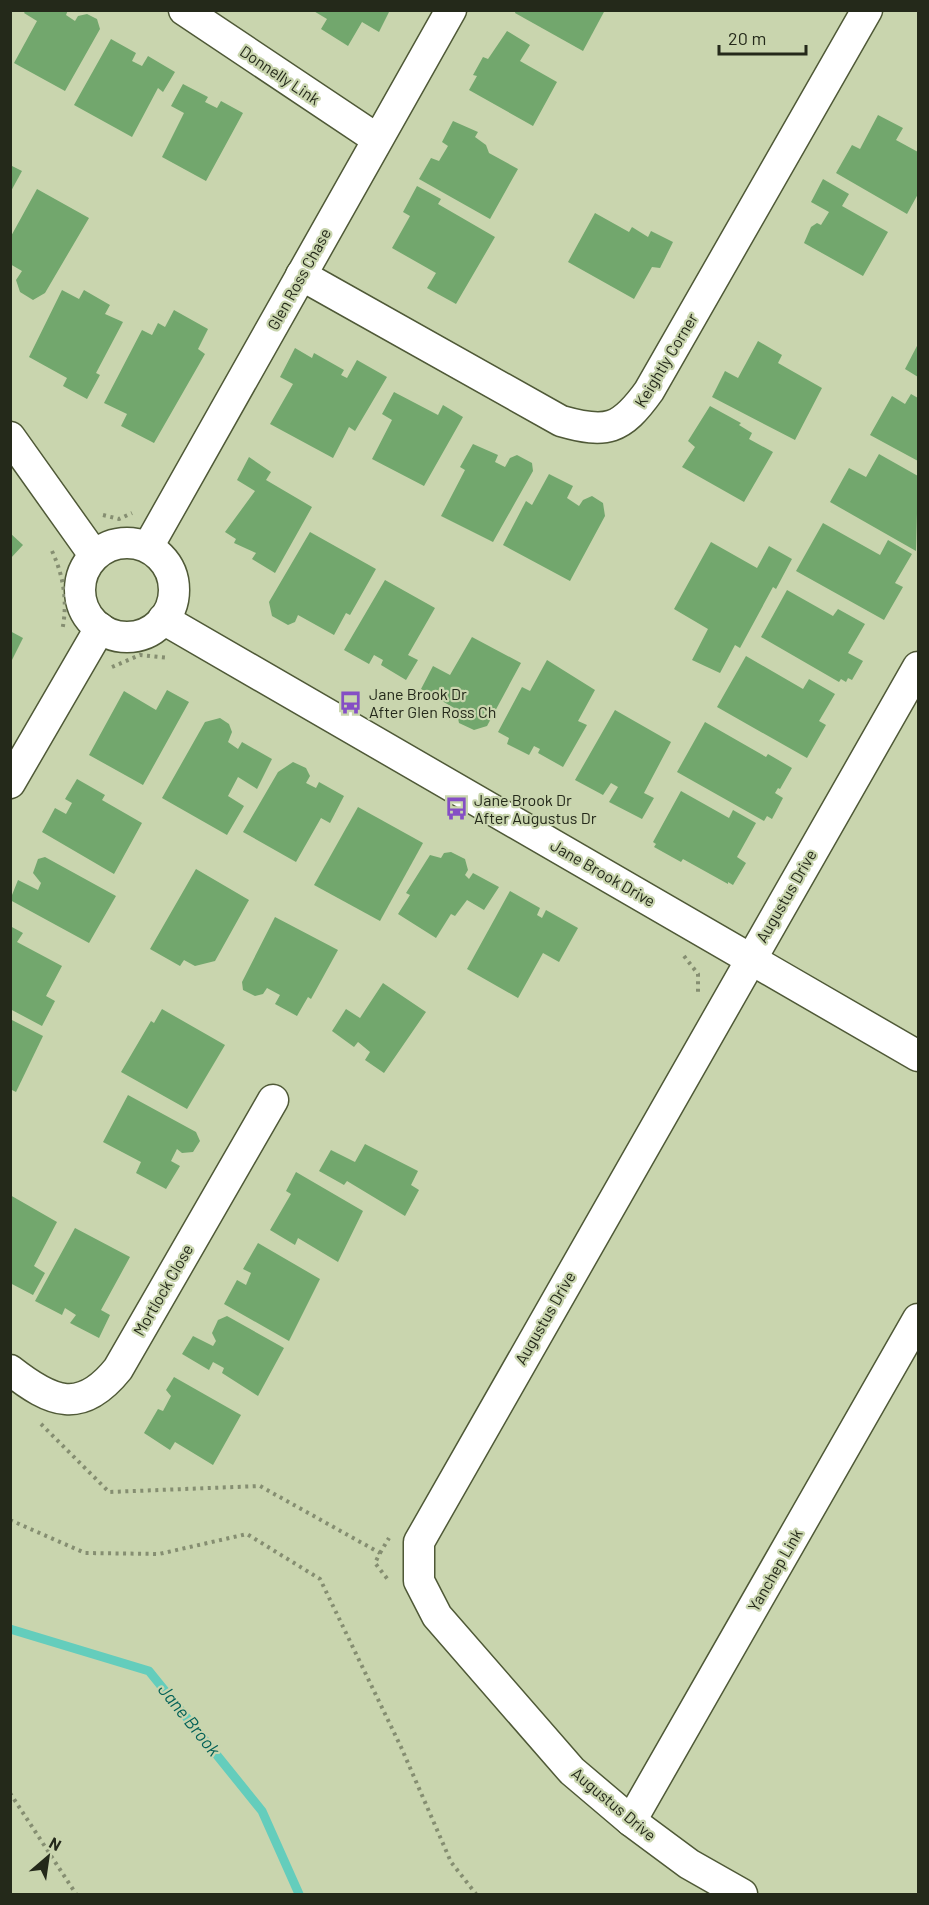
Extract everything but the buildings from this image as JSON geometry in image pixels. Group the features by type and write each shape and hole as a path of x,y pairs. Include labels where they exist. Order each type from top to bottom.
{"street":[{"name":"Donnelly Link","path":"184,10 377,139"},
{"name":"Glen Ross Chase","path":"148,548 451,10"},
{"name":"Keightly Corner","path":"301,275 561,421 591,430 614,427 633,413 649,392 867,10"},
{"path":"10,437 94,555"},
{"path":"10,783 93,639 89,619 82,607 79,593 80,579 94,555 120,543 148,548 159,555 173,580 174,594 164,619 153,629 133,636 112,634 93,639"},
{"name":"Jane Brook Drive","path":"164,619 918,1056"},
{"name":"Augustus Drive","path":"742,1894 689,1864 631,1821 572,1771 437,1616 419,1581 419,1542 918,666"},
{"name":"Mortlock Close","path":"10,1370 42,1392 56,1398 81,1399 102,1388 118,1369 273,1100"},
{"name":"Yanchep Link","path":"631,1821 918,1319"}],"path":[{"path":"52,550 63,580 65,612 61,634"},
{"path":"93,639 113,668 122,661 140,655 172,659"},
{"path":"678,952 698,974 699,990 696,1001"},
{"path":"42,1392 34,1417 109,1492 260,1486 380,1553"},
{"path":"10,1520 85,1553 159,1554 247,1534 320,1579 401,1747 451,1862 476,1894"},
{"path":"390,1581 375,1563 392,1532"},
{"path":"10,1793 76,1894"}],"waterway":[{"name":"Jane Brook","path":"10,1629 149,1671 262,1811 299,1894"}],"place":[{"name":"Jane Brook Dr After Glen Ross Ch","path":"351,703"},
{"name":"Jane Brook Dr After Augustus Dr","path":"456,809"}]}
